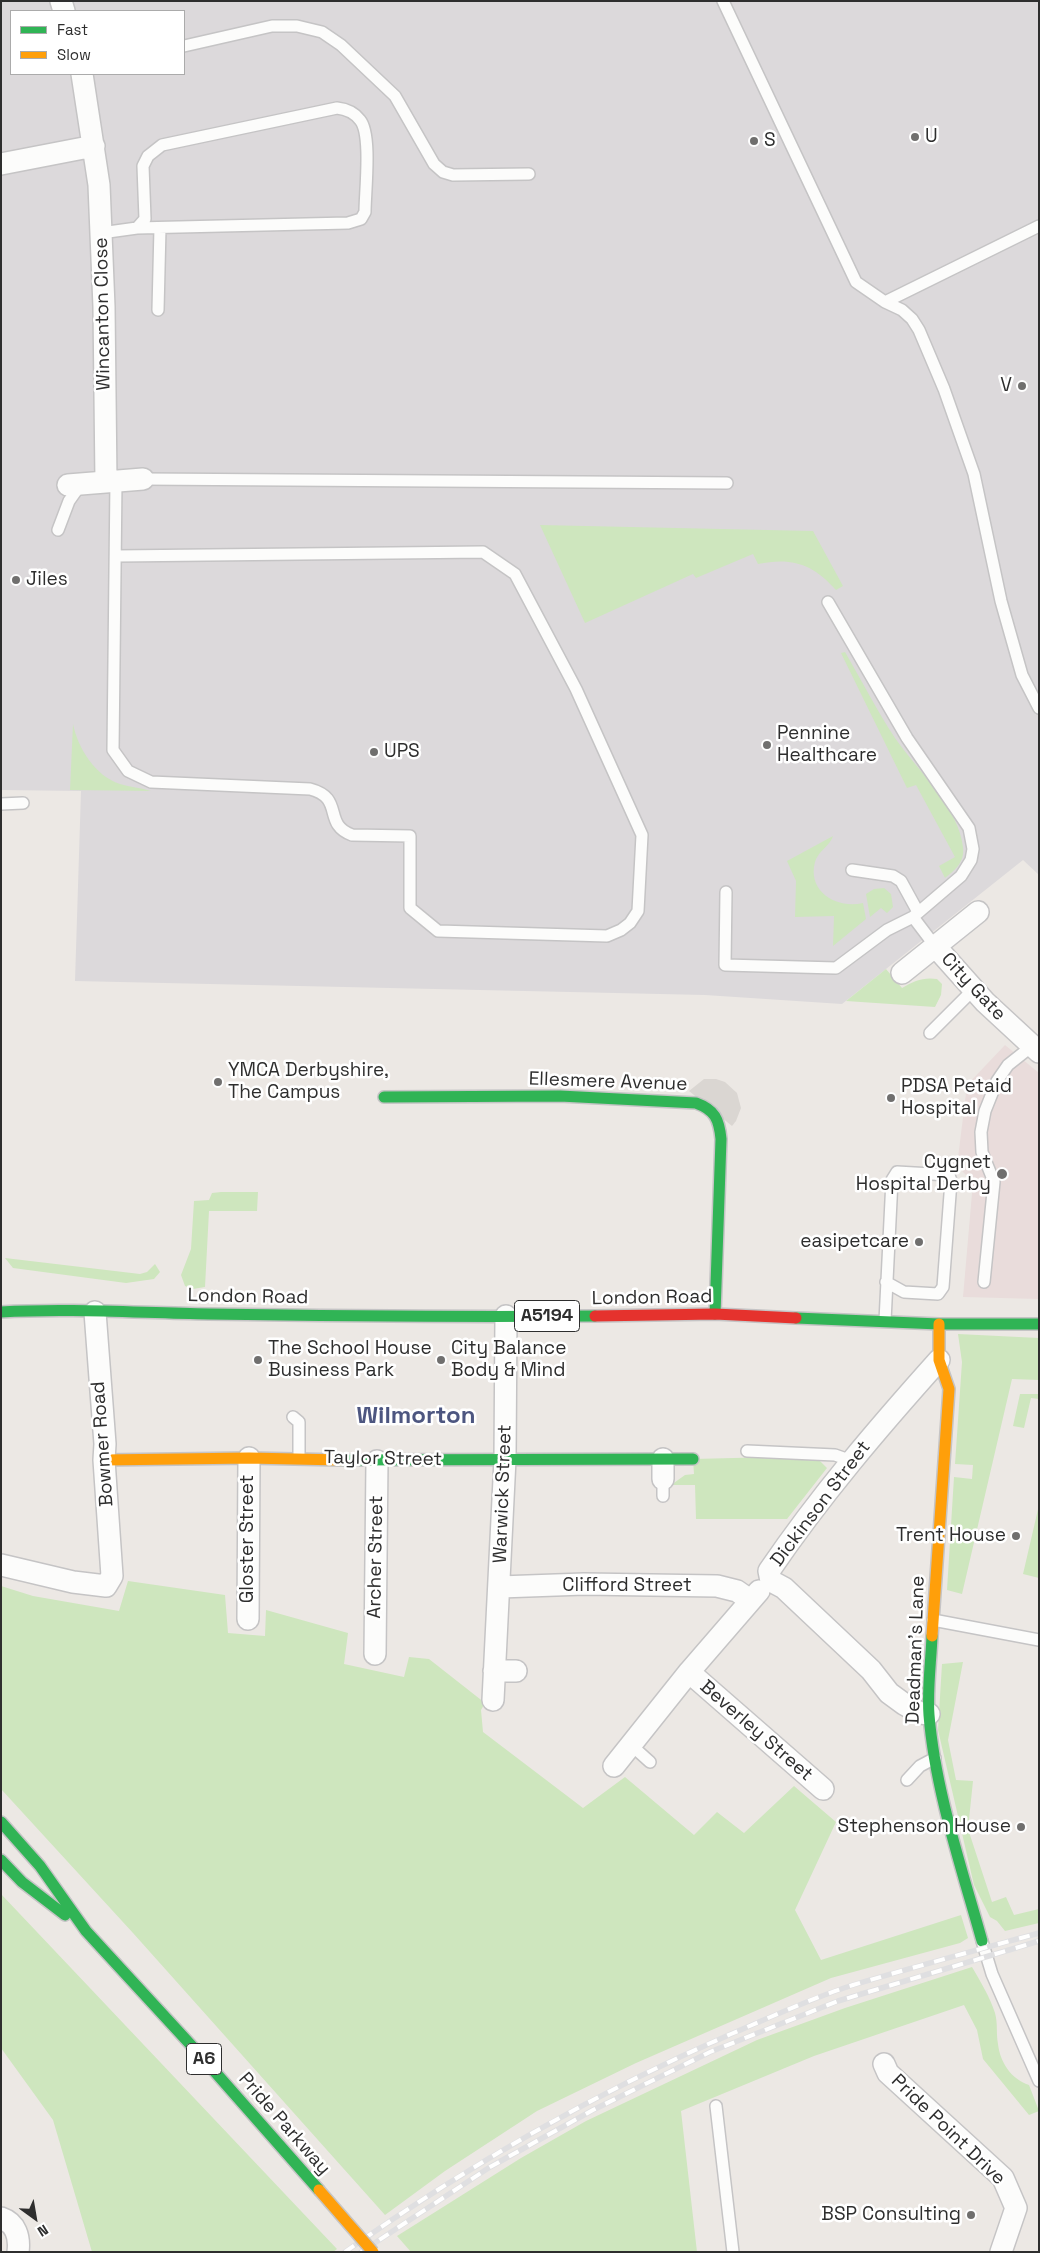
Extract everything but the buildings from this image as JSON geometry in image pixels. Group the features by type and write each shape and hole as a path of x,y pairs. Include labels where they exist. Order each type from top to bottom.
{"street":[{"name":"Wincanton Close","path":"82,75 99,185 111,481"},
{"path":"1,164 94,146"},
{"path":"74,485 143,479"},
{"path":"902,972 978,912"},
{"name":"City Gate","path":"935,946 974,989 1035,1049"},
{"name":"Ellesmere Avenue","path":"384,1097 560,1096 696,1103 712,1109 720,1121 721,1139 715,1314"},
{"name":"London Road","path":"25,1299 56,1309"},
{"name":"London Road","path":"1,1312 56,1309 95,1312 506,1316 715,1314 939,1324 1039,1324"},
{"name":"Bowmer Road","path":"1,1566 73,1582 106,1586 112,1576 95,1312"},
{"name":"Warwick Street","path":"493,1700 505,1459 506,1316"},
{"name":"Deadman's Lane","path":"939,1324 940,1360 949,1389 928,1714 934,1758 982,1941"},
{"name":"Dickinson Street","path":"614,1766 630,1744 750,1600 771,1581 770,1571 796,1532 852,1461 940,1360"},
{"name":"Gloster Street","path":"248,1619 249,1458"},
{"name":"Taylor Street","path":"104,1460 300,1458 377,1461 505,1459 663,1478 693,1459"},
{"name":"Archer Street","path":"375,1654 377,1461"},
{"path":"771,1581 784,1588 871,1670 889,1692 904,1704 928,1714"},
{"name":"Clifford Street","path":"500,1587 584,1584 717,1586 737,1591 750,1600"},
{"path":"494,1671 516,1671"},
{"name":"Beverley Street","path":"689,1672 823,1789"},
{"name":"A6","path":"1,1822 40,1866 86,1932"},
{"name":"A6","path":"1,1860 22,1882 86,1932"},
{"name":"Pride Parkway","path":"86,1932 201,2056 374,2252"},
{"name":"Pride Point Drive","path":"884,2064 888,2073 1003,2178 1016,2208 1001,2252"},
{"path":"1,2218 7,2220 16,2229 20,2243 18,2252"}],"lane":[{"path":"723,1 856,282 885,302 902,310 912,319 919,330 944,389 974,474 1001,601 1020,666 1039,708"},
{"path":"185,46 272,26 297,26 322,32 347,50 395,96 434,164 443,172 453,175 529,174"},
{"path":"101,233 137,228 348,224 361,218 365,212 367,134 360,120 347,110 337,108 162,145 148,156 143,166 145,219 137,228"},
{"path":"885,302 1039,226"},
{"path":"158,310 160,228"},
{"path":"143,479 727,483"},
{"path":"111,481 117,556 112,750 128,771 150,782 310,789 322,792 330,799 337,822 344,832 352,834 410,836 410,908 438,931 607,936 621,930 630,923 638,911 642,835 576,689 515,574 483,552 117,556"},
{"path":"58,530 74,485"},
{"path":"726,892 725,966 836,968 887,930 916,914 961,876 971,860 973,839 962,817 907,738 828,602"},
{"path":"1,804 23,803"},
{"name":"City Gate","path":"852,870 894,876 901,881 916,914 935,946"},
{"path":"930,1033 974,989"},
{"path":"984,1282 994,1182 982,1152 981,1132 985,1111 997,1080 1008,1065 1035,1049"},
{"path":"885,1321 886,1282 892,1180 897,1172 949,1175 951,1181 943,1286 938,1294 904,1292 886,1282"},
{"path":"294,1417 299,1422 300,1458"},
{"path":"747,1451 836,1455 852,1461"},
{"path":"933,1620 1039,1640"},
{"path":"630,1744 650,1762"},
{"path":"907,1780 920,1766 934,1758"},
{"name":"Deadman's Lane","path":"982,1941 992,1974 1039,2081"},
{"path":"716,2106 733,2252"}],"shaded area":[{"path":"1,1 1039,1 1039,875 1023,860 842,1004 705,995 75,981 81,791 1,790"},
{"name":"Cygnet Hospital Derby","path":"1005,1045 1039,1073 1039,1299 963,1297 973,1182 957,1166 967,1085"},
{"path":"704,1079 716,1079 725,1082 737,1093 741,1108 732,1126 689,1091"}],"green space":[{"path":"540,525 813,531 843,586 836,590 819,574 792,562 781,561 758,564 753,554 696,578 693,574 585,623"},
{"path":"845,652 895,738 936,790 954,818 960,832 963,852 961,861 945,878 939,866 955,857 916,785 907,788 841,653"},
{"path":"73,724 83,751 95,768 103,775 120,784 151,791 70,790"},
{"path":"833,836 815,862 815,882 826,896 834,901 853,904 863,903 866,919 833,946 834,916 795,917 796,881 787,861"},
{"path":"884,888 891,894 893,907 887,913 881,908 870,917 866,894 874,889"},
{"path":"886,969 902,988 919,980 937,979 942,984 941,995 935,1007 846,1001"},
{"path":"258,1192 257,1211 209,1211 205,1287 193,1289 185,1286 181,1275 191,1249 194,1201 209,1200 212,1193"},
{"path":"5,1258 140,1274 147,1272 155,1264 160,1272 154,1279 126,1283 13,1268"},
{"path":"958,1334 1039,1338 1039,1380 1012,1379 962,1594 947,1590 954,1477 972,1479 973,1465 955,1464 962,1362"},
{"path":"1020,1394 1039,1394 1039,1399 1031,1398 1024,1428 1013,1426"},
{"path":"815,1456 827,1468 787,1519 696,1519 695,1485 671,1485 685,1475 694,1474 693,1459"},
{"path":"1039,1505 1039,1578 1023,1574"},
{"path":"128,1581 225,1595 228,1633 265,1636 266,1610 348,1633 344,1664 404,1677 409,1657 429,1659 485,1703 481,1710 483,1732 583,1808 625,1777 694,1835 717,1812 744,1833 794,1786 836,1822 795,1910 821,1960 961,1915 968,1938 960,1943 831,1978 636,2063 537,2111 445,2171 385,2215 133,1933 1,1789 1,1586 33,1596 119,1611"},
{"path":"963,1662 948,1740 956,1780 973,1781 968,1829 992,1902 1006,1897 1014,1915 1039,1909 1039,1923 1005,1931 997,1921 990,1917 974,1885 938,1730 942,1664"},
{"path":"1,1894 337,2249 333,2252 92,2252 53,2120 1,2048"},
{"path":"972,1967 988,1995 995,2013 997,2040 1001,2057 1007,2069 1017,2079 1029,2085 1039,2111 1029,2115 983,2059 977,2030 964,2005 814,2056 681,2111 697,2252 411,2252 397,2236 521,2158 586,2121 757,2040 845,2008"}],"railway":[{"path":"345,2252 438,2190 533,2133 581,2106 680,2057 776,2014 838,1990 1039,1933"},
{"path":"361,2252 490,2167 593,2110 710,2052 838,2001 1039,1941"}],"traffic: fast":[{"path":"384,1097 560,1096 696,1103 708,1109 715,1116 721,1139 715,1314"},
{"path":"1,1312 79,1311 305,1315 595,1316"},
{"path":"796,1318 939,1324 1039,1324"},
{"path":"341,1460 693,1459"},
{"path":"932,1636 928,1696 932,1743 950,1829 982,1941"},
{"path":"1,1822 40,1866 86,1931 201,2056 319,2190"},
{"path":"1,1860 22,1882 65,1915"}],"traffic: slow":[{"path":"932,1636 949,1389 939,1360 939,1324"},
{"path":"104,1460 249,1458 341,1460"},
{"path":"319,2190 373,2252"}],"traffic: jam":[{"path":"595,1316 715,1314 796,1318"}],"place":[{"name":"U","path":"915,137"},
{"name":"S","path":"754,141"},
{"name":"V","path":"1022,386"},
{"name":"Jiles","path":"16,580"},
{"name":"Pennine Healthcare","path":"767,745"},
{"name":"UPS","path":"374,752"},
{"name":"YMCA Derbyshire, The Campus","path":"218,1082"},
{"name":"PDSA Petaid Hospital","path":"891,1098"},
{"name":"Cygnet Hospital Derby","path":"1002,1174"},
{"name":"easipetcare","path":"919,1242"},
{"name":"The School House Business Park","path":"258,1360"},
{"name":"City Balance Body & Mind","path":"441,1360"},
{"name":"Trent House","path":"1016,1536"},
{"name":"Stephenson House","path":"1021,1827"},
{"name":"BSP Consulting","path":"971,2215"}],"district":[{"name":"Wilmorton","path":"416,1416"}]}
